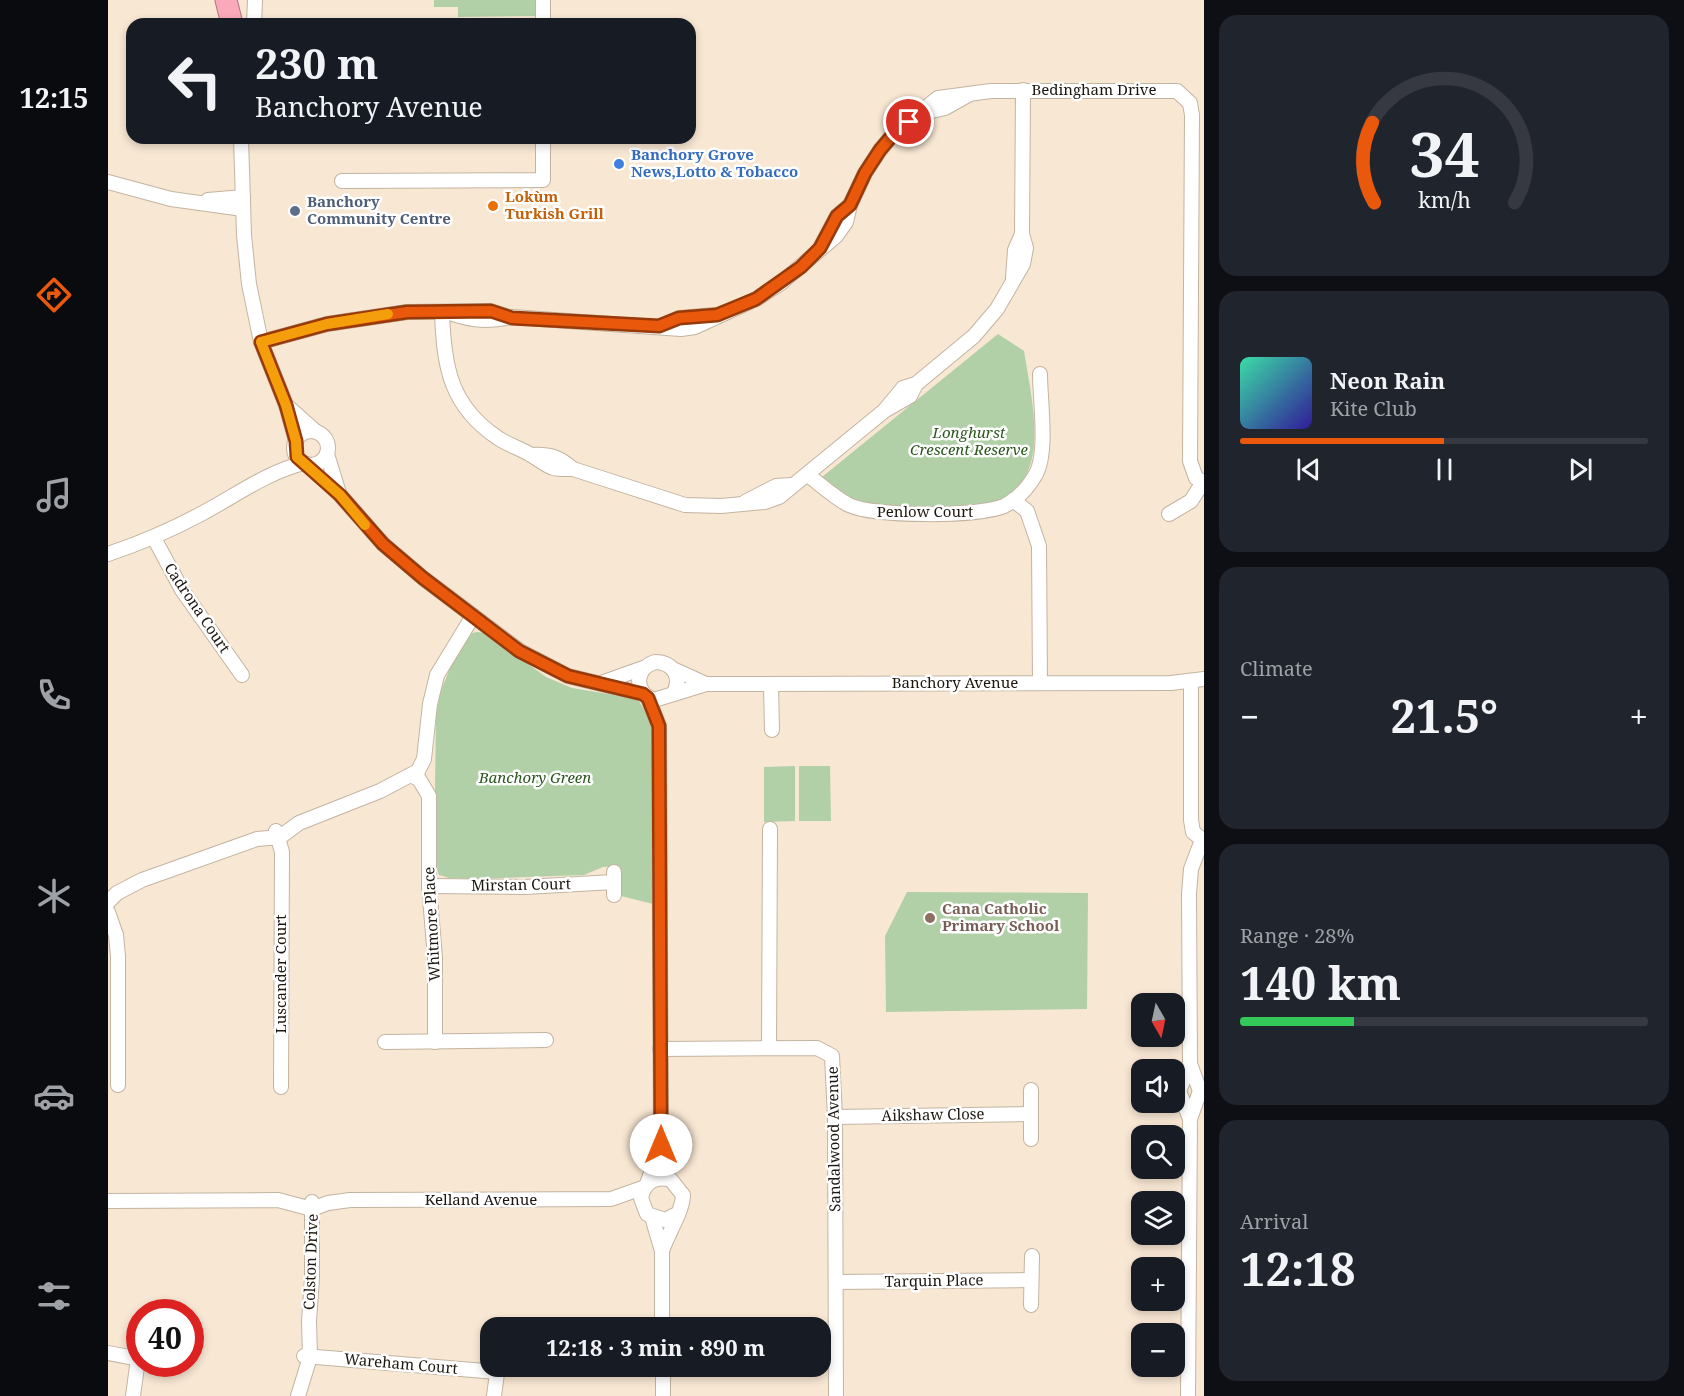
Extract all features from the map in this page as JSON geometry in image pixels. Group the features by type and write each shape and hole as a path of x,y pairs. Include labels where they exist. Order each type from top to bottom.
{"highway":[{"path":"226,0 232,18"}],"street":[{"path":"234,18 235,0"},
{"path":"254,18 255,0"},
{"path":"543,0 543,18"},
{"path":"446,313 444,359 452,386 476,421 497,438 532,455 549,454 562,459 573,469 685,504 721,506 745,502 776,486 792,486 884,411 910,396 916,384 974,336 997,309 1013,278 1015,250 1022,234 1023,90"},
{"name":"Bedingham Drive","path":"261,342 366,317 407,312 491,311 512,318 659,326 679,318 717,315 756,299 781,283 841,229 865,173 880,150 896,131 922,113 945,108 970,94 991,91 1177,91 1190,103 1192,115 1190,461 1192,471 1203,482 1191,501 1168,514"},
{"path":"243,144 243,203 249,284 261,342 286,405 295,446 306,464 340,495 383,544 473,616 543,665 568,676 661,700 671,695"},
{"path":"342,181 543,180 543,144"},
{"path":"108,182 171,199 243,203"},
{"name":"Penlow Court","path":"808,475 848,504 870,512 972,513 1005,505 1024,492 1037,471 1042,447 1040,374"},
{"path":"286,405 326,440 327,454 340,495"},
{"path":"261,480 295,446 303,433 315,431"},
{"path":"108,554 154,538 261,480 290,467 321,462 327,454"},
{"path":"1013,500 1027,511 1039,546 1040,683"},
{"name":"Cadrona Court","path":"154,538 182,590 242,675"},
{"path":"108,902 117,893 142,880 236,846 248,835 276,836 296,818 319,814 415,779 421,766 427,738 429,711 437,675 473,616"},
{"path":"601,683 655,662 668,664 678,681 659,726 660,1049 661,1145 667,1166 683,1195 683,1202 662,1251"},
{"path":"643,668 638,682 659,726"},
{"name":"Banchory Avenue","path":"673,669 706,684"},
{"path":"1188,1396 1190,1119 1200,1091 1190,1064 1191,869 1203,841 1193,832 1191,820 1198,680"},
{"name":"Banchory Avenue","path":"671,695 706,684 1198,680"},
{"path":"771,684 772,730"},
{"name":"Whitmore Place","path":"415,779 430,806 429,886 435,958 435,1042"},
{"path":"769,1048 770,829"},
{"name":"Luscander Court","path":"276,836 281,861 281,1087"},
{"path":"108,892 126,882 142,880"},
{"name":"Mirstan Court","path":"429,886 525,887 614,883"},
{"path":"108,912 116,935 118,956 118,1085"},
{"path":"385,1042 546,1040"},
{"name":"Sandalwood Avenue","path":"660,1049 817,1048 832,1056 836,1117 836,1396"},
{"path":"1190,1064 1179,1091 1190,1119"},
{"path":"1031,1090 1031,1139"},
{"name":"Aikshaw Close","path":"836,1117 1031,1114"},
{"path":"661,1145 641,1198 662,1251 662,1317"},
{"path":"646,1185 665,1178 676,1183"},
{"name":"Kelland Avenue","path":"611,1199 646,1185"},
{"name":"Kelland Avenue","path":"108,1201 278,1200 297,1196 312,1205 327,1196 350,1200 611,1199 632,1204 650,1216"},
{"name":"Colston Drive","path":"298,1393 297,1379 307,1356 303,1332 309,1321 312,1279 312,1205"},
{"path":"650,1216 665,1220 677,1214"},
{"path":"1032,1256 1032,1305"},
{"name":"Tarquin Place","path":"836,1282 1031,1280"},
{"path":"108,1353 126,1356"},
{"name":"Wareham Court","path":"307,1356 480,1368"},
{"path":"133,1396 136,1377"},
{"name":"Wareham Court","path":"494,1396 496,1377"},
{"path":"663,1377 663,1396"}],"green space":[{"path":"434,0 537,0 537,16 458,17 458,7 434,7"},
{"name":"Longhurst Crescent Reserve","path":"998,334 1024,351 1033,412 1032,460 1019,485 1008,496 999,502 975,506 893,508 868,506 855,501 822,477"},
{"name":"Banchory Green","path":"486,633 546,677 572,688 638,699 654,727 653,904 621,896 620,866 603,867 584,875 472,879 439,875 434,862 436,714 441,690 458,649 468,634"},
{"path":"795,766 795,821 764,822 764,767"},
{"path":"799,766 830,766 831,821 799,821"},
{"path":"907,892 1088,893 1087,1009 886,1012 885,936"}],"slow traffic":[{"path":"365,525 340,495 297,457 294,446 296,441 286,405 269,368 261,342 327,324 388,314"}],"place":[{"name":"Banchory Grove News,Lotto & Tobacco","path":"619,164"},
{"name":"Lokùm Turkish Grill","path":"493,206"},
{"name":"Banchory Community Centre","path":"295,211"},
{"name":"Cana Catholic Primary School","path":"930,918"}],"route":[{"path":"661,1145 659,726 648,698 643,694 568,676 543,665 519,651 423,578 383,544 340,495 297,457 294,446 296,441 286,405 269,368 261,342 327,324 407,312 491,311 512,318 627,326 659,326 679,318 717,315 756,299 781,283 820,248 837,216 850,205 865,173 880,150 896,131 909,122"}]}
